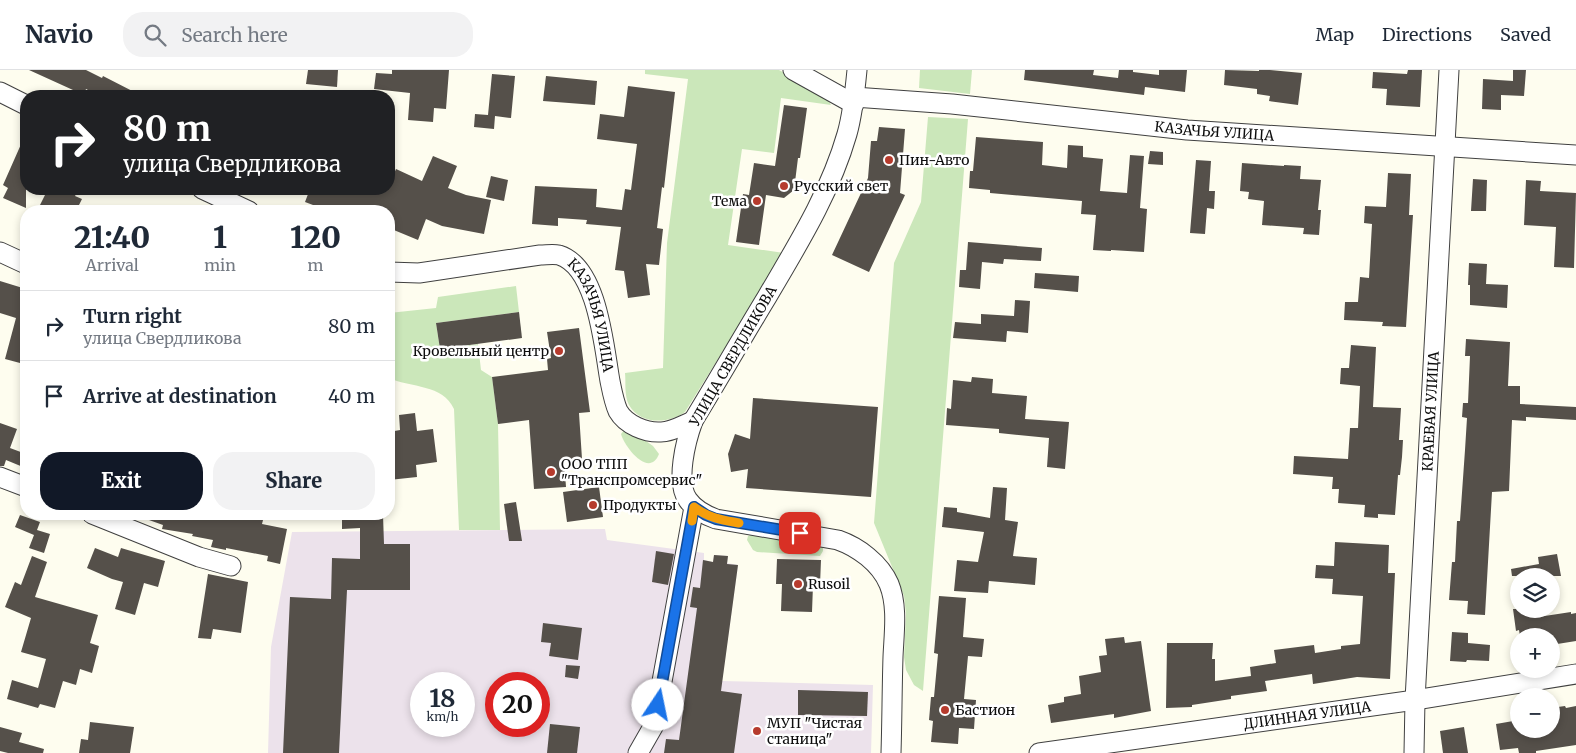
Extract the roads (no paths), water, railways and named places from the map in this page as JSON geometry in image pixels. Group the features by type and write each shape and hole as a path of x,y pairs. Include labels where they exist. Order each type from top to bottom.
{"street":[{"path":"793,70 854,101"},
{"name":"УЛИЦА СВЕРДЛИКОВА","path":"694,507 688,501 684,492 683,477 685,446 693,421 812,220 848,133 857,70"},
{"name":"КРАЕВАЯ УЛИЦА","path":"1414,753 1415,700 1449,70"},
{"path":"0,92 20,102"},
{"name":"КАЗАЧЬЯ УЛИЦА","path":"854,101 952,104 1187,130 1576,155"},
{"path":"215,195 236,205"},
{"path":"0,252 20,261"},
{"name":"КАЗАЧЬЯ УЛИЦА","path":"395,272 419,273 540,255 553,254 562,257 576,268 591,290 596,305 613,394 619,412 625,420 651,432 668,431 693,421"},
{"path":"0,477 20,485"},
{"path":"638,753 654,725 694,507 716,519 838,540 852,545 878,567 889,583 893,603 891,753"},
{"path":"107,520 199,557 231,566"},
{"name":"ДЛИННАЯ УЛИЦА","path":"1039,753 1415,700 1576,674"}],"place":[{"name":"Пин-Авто","path":"889,160"},
{"name":"Русский свет","path":"784,186"},
{"name":"Тема","path":"757,201"},
{"name":"Кровельный центр","path":"559,351"},
{"name":"ООО ТПП \"Транспромсервис\"","path":"551,472"},
{"name":"Продукты","path":"593,505"},
{"name":"Rusoil","path":"798,584"},
{"name":"Бастион","path":"945,710"},
{"name":"МУП \"Чистая станица\"","path":"757,731"}]}
